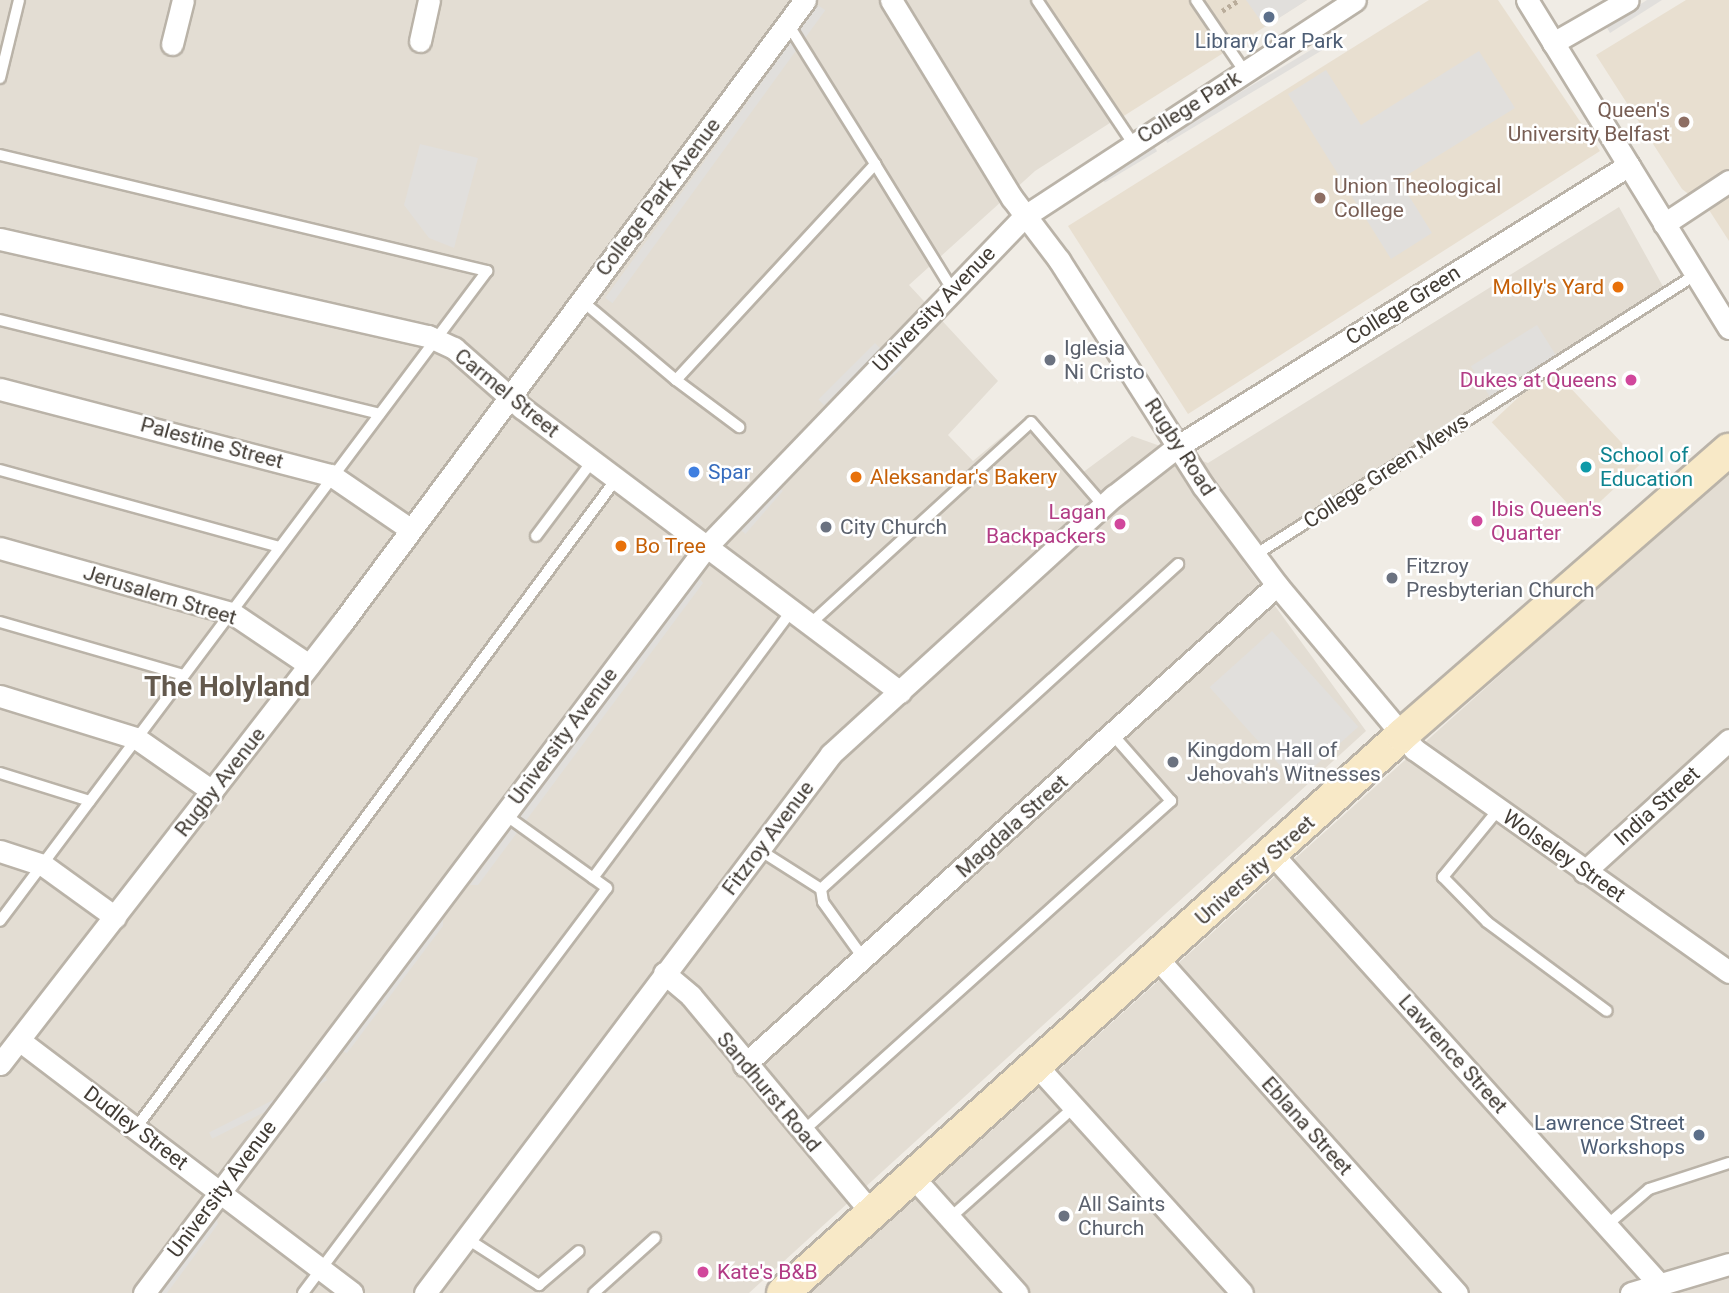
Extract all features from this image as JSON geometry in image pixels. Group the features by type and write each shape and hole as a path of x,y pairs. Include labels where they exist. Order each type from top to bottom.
{"street":[{"path":"173,44 183,0"},
{"path":"420,41 429,0"},
{"name":"College Park Avenue","path":"510,395 805,0"},
{"name":"Rugby Road","path":"891,0 1025,216 1059,260 1178,446 1277,585 1402,735"},
{"name":"College Park","path":"1025,216 1132,142 1355,0"},
{"path":"1527,0 1729,328"},
{"path":"1553,43 1628,0"},
{"name":"College Green","path":"1178,446 1629,165"},
{"path":"1664,224 1729,181"},
{"name":"University Avenue","path":"144,1293 706,546 1025,216"},
{"name":"Carmel Street","path":"0,239 437,340 454,348 593,460 900,692"},
{"name":"Palestine Street","path":"0,389 331,475 410,529"},
{"name":"Rugby Avenue","path":"1,1060 116,917 309,665 510,395"},
{"name":"Fitzroy Avenue","path":"425,1293 831,754 1103,505 1178,446"},
{"name":"University Street","path":"783,1293 1273,855 1402,735 1729,450"},
{"name":"Jerusalem Street","path":"0,548 232,613 309,665"},
{"name":"Magdala Street","path":"744,1065 864,960 1277,585"},
{"path":"0,696 136,738 212,791"},
{"name":"Wolseley Street","path":"1402,735 1414,749 1498,810 1729,972"},
{"name":"India Street","path":"1584,872 1729,740"},
{"path":"0,851 43,865 116,917"},
{"name":"Lawrence Street","path":"1273,855 1660,1285"},
{"name":"Eblana Street","path":"1157,958 1457,1293"},
{"name":"Sandhurst Road","path":"664,973 691,996 744,1065 873,1213"},
{"name":"Dudley Street","path":"19,1040 352,1293"},
{"path":"1036,1066 1242,1293"},
{"path":"912,1177 1017,1293"},
{"path":"1631,1293 1729,1264"}],"lane":[{"path":"0,78 19,0"},
{"path":"1037,0 1132,142"},
{"path":"1196,0 1245,72"},
{"path":"788,24 952,289"},
{"path":"0,155 487,271 437,340 331,475 232,613 0,920"},
{"path":"676,380 875,164"},
{"name":"College Green Mews","path":"1255,555 1695,275"},
{"path":"581,300 676,380 739,427"},
{"path":"0,320 380,414"},
{"path":"810,624 1031,422 1103,505"},
{"path":"536,536 593,460"},
{"path":"0,470 279,547"},
{"path":"136,1128 617,478"},
{"path":"821,889 1178,564"},
{"path":"593,878 791,611"},
{"path":"0,622 184,675"},
{"path":"802,1132 1171,802 1113,735"},
{"path":"0,773 90,801"},
{"path":"1498,810 1443,877 1487,922 1607,1011"},
{"path":"303,1293 607,888 504,814"},
{"path":"758,849 821,889 823,902 864,960"},
{"path":"950,1218 1074,1107"},
{"path":"1607,1225 1649,1189 1729,1163"},
{"path":"466,1238 539,1286 579,1251"},
{"path":"594,1293 654,1238"}],"shaded area":[{"name":"The Holyland","path":"0,0 1032,0 1113,121 1035,171 909,285 998,381 948,435 973,461 1029,414 1078,476 1132,436 1208,463 1619,207 1666,292 1243,562 1366,731 749,1293 0,1293"},
{"path":"1032,0 1307,0 1119,119"},
{"name":"Library Car Park","path":"1246,0 1307,0 1265,27"},
{"name":"Union Theological College","path":"1429,0 1498,0 1600,151 1188,414 1068,226"},
{"path":"1647,0 1662,0 1610,33 1606,26"},
{"name":"Queen's University Belfast","path":"1686,0 1729,0 1729,241 1709,210 1682,189 1596,55"},
{"path":"818,5 825,10 613,303 605,298"},
{"path":"1334,36 1337,41 1167,143 1164,138"},
{"path":"1479,51 1515,108 1399,180 1432,233 1391,259 1288,94 1326,70 1361,125"},
{"path":"420,144 478,158 454,248 429,238 404,205"},
{"path":"1154,146 1157,151 1105,183 1102,177"},
{"path":"1537,325 1556,356 1490,397 1471,366"},
{"path":"875,343 881,349 824,405 818,400"},
{"path":"897,362 902,368 840,420 835,414"},
{"path":"1551,367 1641,464 1582,519 1492,422"},
{"path":"1729,470 1729,1293 810,1293"},
{"path":"776,485 783,491 745,534 739,528"},
{"path":"698,576 703,583 478,885 470,885"},
{"path":"1272,631 1358,727 1296,783 1210,687"},
{"path":"443,917 443,926 347,1053 340,1051"},
{"path":"324,1074 327,1080 212,1139 209,1133"},
{"path":"216,1218 218,1224 167,1293 160,1293"}],"place":[{"name":"Library Car Park","path":"1269,17"},
{"name":"Queen's University Belfast","path":"1684,122"},
{"name":"Union Theological College","path":"1320,198"},
{"name":"Molly's Yard","path":"1618,287"},
{"name":"Iglesia Ni Cristo","path":"1050,360"},
{"name":"Dukes at Queens","path":"1631,380"},
{"name":"School of Education","path":"1586,467"},
{"name":"Spar","path":"694,472"},
{"name":"Aleksandar's Bakery","path":"856,477"},
{"name":"Ibis Queen's Quarter","path":"1477,521"},
{"name":"Lagan Backpackers","path":"1120,524"},
{"name":"City Church","path":"826,527"},
{"name":"Bo Tree","path":"621,546"},
{"name":"Fitzroy Presbyterian Church","path":"1392,578"},
{"name":"Kingdom Hall of Jehovah's Witnesses","path":"1173,762"},
{"name":"Lawrence Street Workshops","path":"1699,1135"},
{"name":"All Saints Church","path":"1064,1216"},
{"name":"Kate's B&B","path":"703,1272"}],"district":[{"name":"The Holyland","path":"227,687"}]}
